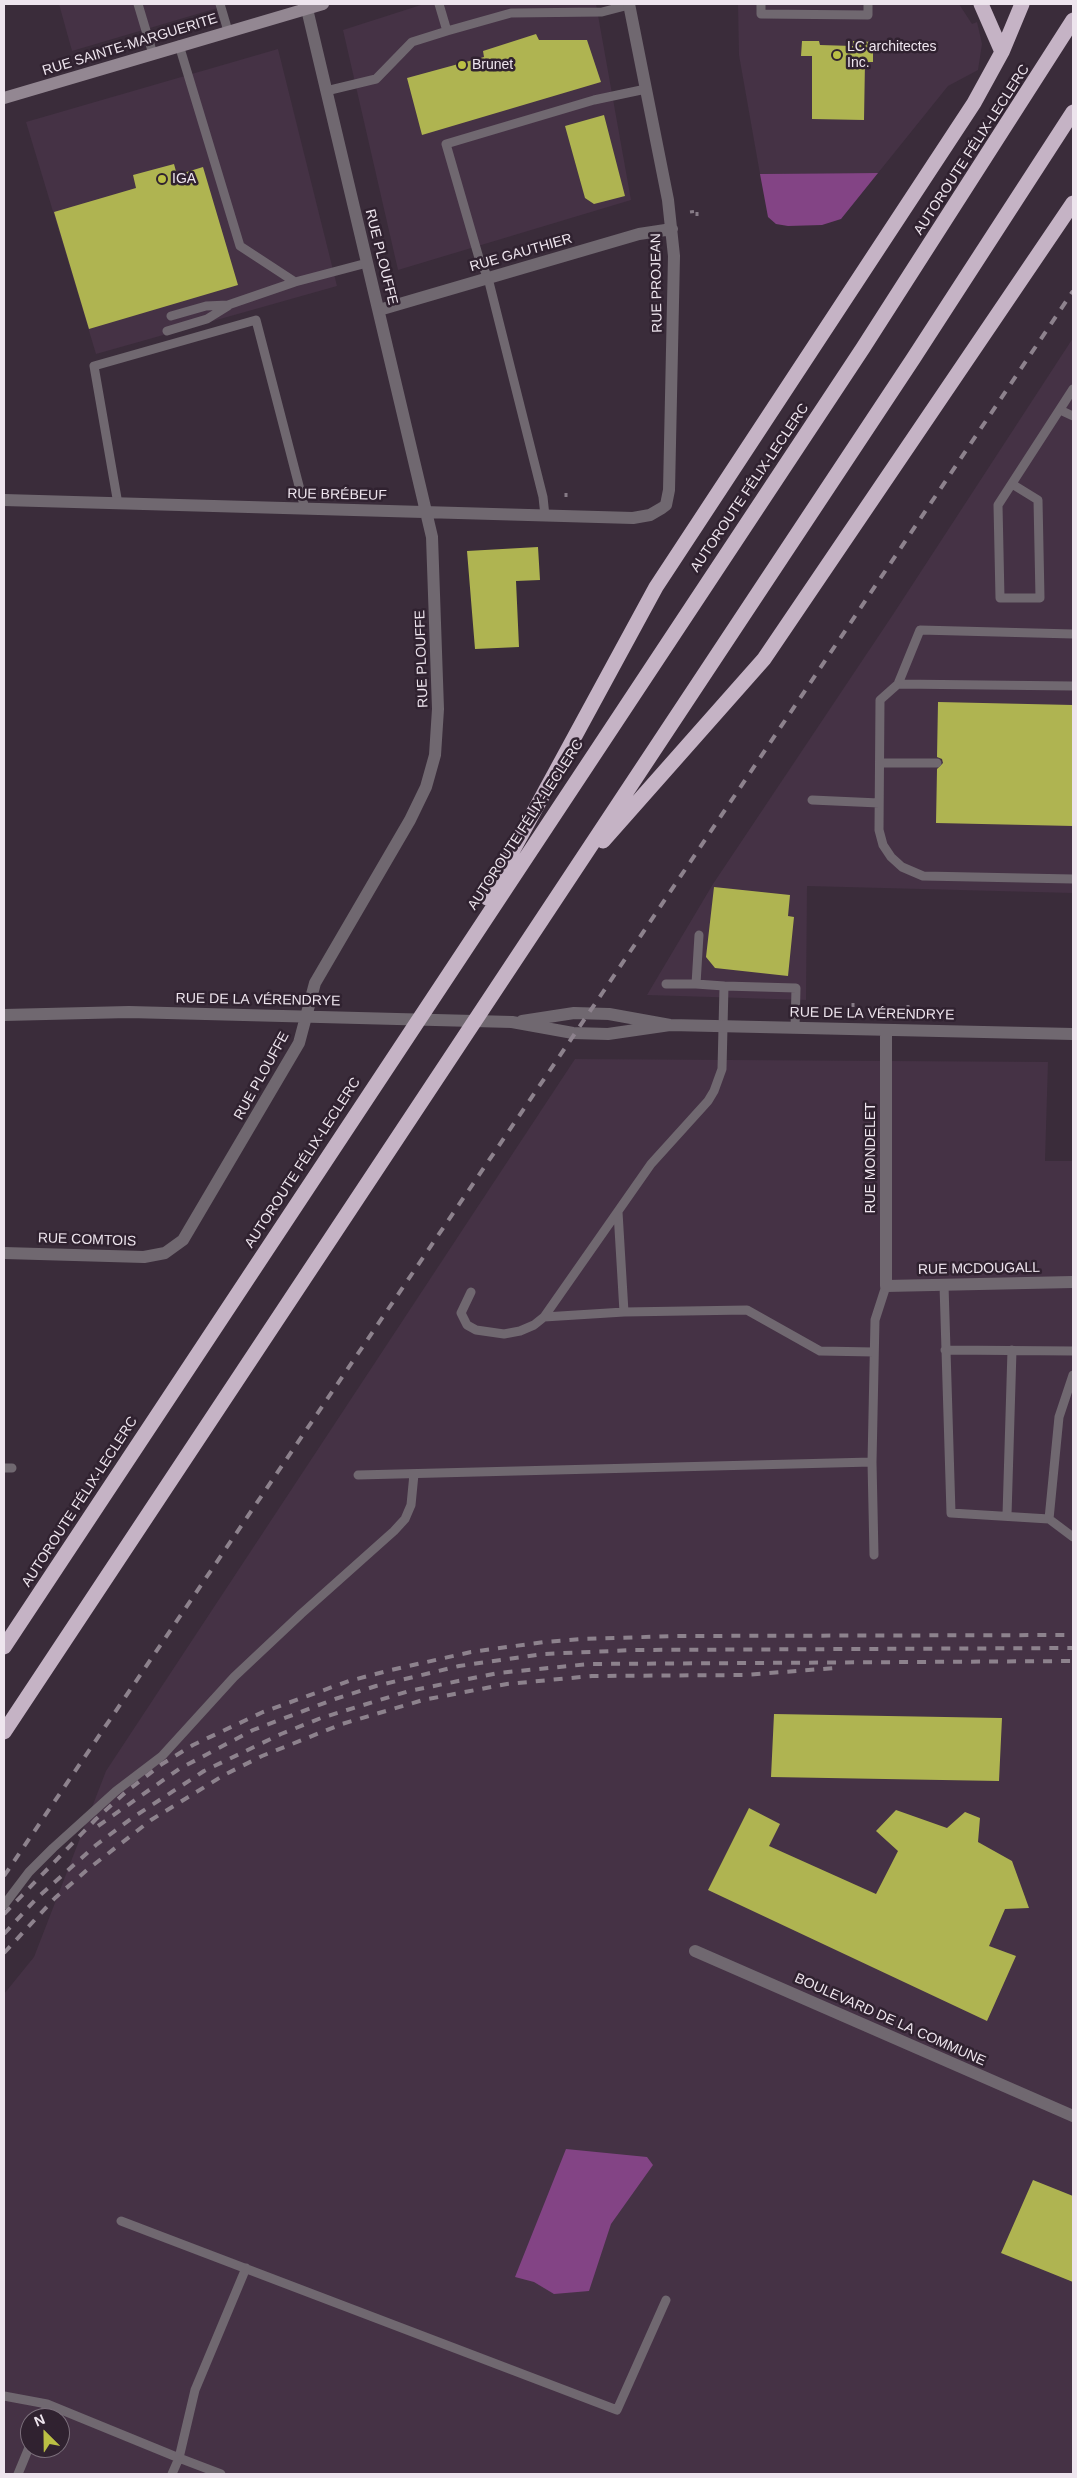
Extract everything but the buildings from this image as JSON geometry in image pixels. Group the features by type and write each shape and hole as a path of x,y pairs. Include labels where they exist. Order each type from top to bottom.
{"highway":[{"path":"981,4 1002,52"},
{"path":"438,989 656,587 974,103 1002,52 1022,4"},
{"name":"AUTOROUTE FÉLIX-LECLERC","path":"4,1647 863,348 1073,20"},
{"path":"4,1732 1073,112"},
{"path":"564,885 764,659 1073,203"}],"street":[{"name":"RUE SAINTE-MARGUERITE","path":"4,98 306,6 323,4"},
{"name":"RUE PROJEAN","path":"629,4 672,229 674,256 669,490 666,505"},
{"name":"RUE PLOUFFE","path":"169,1251 181,1242 192,1227 299,1043 315,983 410,820 423,792 434,760 438,709 432,542 427,512 306,6"},
{"name":"RUE GAUTHIER","path":"379,310 639,234 672,229"},
{"name":"RUE BRÉBEUF","path":"4,500 637,518 650,515 666,505"},
{"name":"RUE DE LA VÉRENDRYE","path":"4,1015 129,1012 512,1022 573,1033 608,1034 670,1025"},
{"name":"RUE DE LA VÉRENDRYE","path":"512,1022 574,1013 608,1014 670,1025 1073,1034"},
{"name":"RUE MONDELET","path":"886,1030 886,1286"},
{"name":"RUE COMTOIS","path":"4,1253 144,1257 169,1251"},
{"name":"RUE MCDOUGALL","path":"886,1286 1073,1282"},
{"name":"BOULEVARD DE LA COMMUNE","path":"695,1951 1073,2116"}],"lane":[{"path":"138,4 153,54"},
{"path":"220,4 228,31"},
{"path":"439,4 447,31"},
{"path":"326,91 376,79 412,42 447,31 511,13 602,12 629,4"},
{"path":"761,4 761,14 868,15 868,4"},
{"path":"179,46 240,246 295,282"},
{"path":"545,516 543,497 488,278 479,258 446,144 594,100 646,89"},
{"path":"166,331 207,319 228,306 295,282 367,263"},
{"path":"171,316 206,306 228,306"},
{"path":"118,504 94,366 256,320 305,510"},
{"path":"1012,484 1038,500 1040,598 1000,598 998,505 1073,389"},
{"path":"1060,410 1073,416"},
{"path":"1073,634 920,630 898,684 880,700 879,803 879,830 883,845 896,863 916,874 1073,879"},
{"path":"898,684 1073,686"},
{"path":"880,763 937,763"},
{"path":"812,800 879,803"},
{"path":"696,984 699,935"},
{"path":"666,984 796,988 795,1028"},
{"path":"470,1292 461,1313 468,1325 476,1330 504,1334 520,1331 534,1325 544,1317 651,1164 714,1092 722,1069 724,986"},
{"path":"618,1212 624,1312"},
{"path":"944,1284 950,1513 1049,1519 1073,1537"},
{"path":"874,1555 872,1462 875,1320 886,1286"},
{"path":"544,1317 624,1312 747,1310 820,1351 874,1352"},
{"path":"945,1350 1073,1351"},
{"path":"1007,1515 1012,1350"},
{"path":"1049,1519 1059,1417 1073,1375"},
{"path":"358,1475 872,1462"},
{"path":"4,1905 29,1872 52,1848 116,1791 162,1756 234,1678 300,1614 394,1531 405,1519 411,1505 414,1474"},
{"path":"121,2221 617,2410 666,2300"},
{"path":"172,2474 179,2458 195,2390 246,2268"},
{"path":"4,2396 47,2404 221,2474"},
{"path":"46,2408 47,2404"},
{"path":"18,2474 25,2458"}],"path":[{"path":"690,212 696,211 697,217"},
{"path":"566,490 566,497"}],"shaded area":[{"path":"59,4 231,4 72,51"},
{"path":"424,4 596,4 631,200 398,270 343,30"},
{"path":"738,4 959,4 972,24 977,22 982,44 978,70 948,86 878,173 760,174 739,55"},
{"path":"278,49 337,286 96,354 26,122"},
{"path":"878,173 841,219 822,225 788,226 776,224 768,217 760,174"},
{"path":"1073,338 1073,893 807,886 806,1000 647,995 713,884 892,616"},
{"path":"575,1059 1048,1062 1045,1161 1073,1161 1073,2474 4,2474 4,1994 34,1957 106,1771"},
{"path":"566,2149 647,2157 653,2165 611,2224 589,2291 554,2294 534,2282 515,2277"}],"railway":[{"path":"4,1876 603,992 1073,291"},
{"path":"4,1914 96,1819 127,1791 162,1764 193,1745 263,1712 349,1681 391,1670 471,1652 582,1639 677,1636 1073,1635"},
{"path":"98,1826 179,1769 253,1730 335,1699 376,1686 459,1666 543,1654 634,1650 1073,1648"},
{"path":"4,1934 36,1899 96,1845 132,1818 204,1771 281,1734 321,1718 409,1691 498,1673 589,1664 1073,1661"},
{"path":"4,1953 55,1898 87,1870 151,1820 224,1775 262,1756 342,1724 423,1700 507,1684 592,1676 744,1675 835,1668"}],"place":[{"name":"LC architectes Inc.","path":"837,55"},
{"name":"Brunet","path":"462,65"},
{"name":"IGA","path":"162,179"}]}
